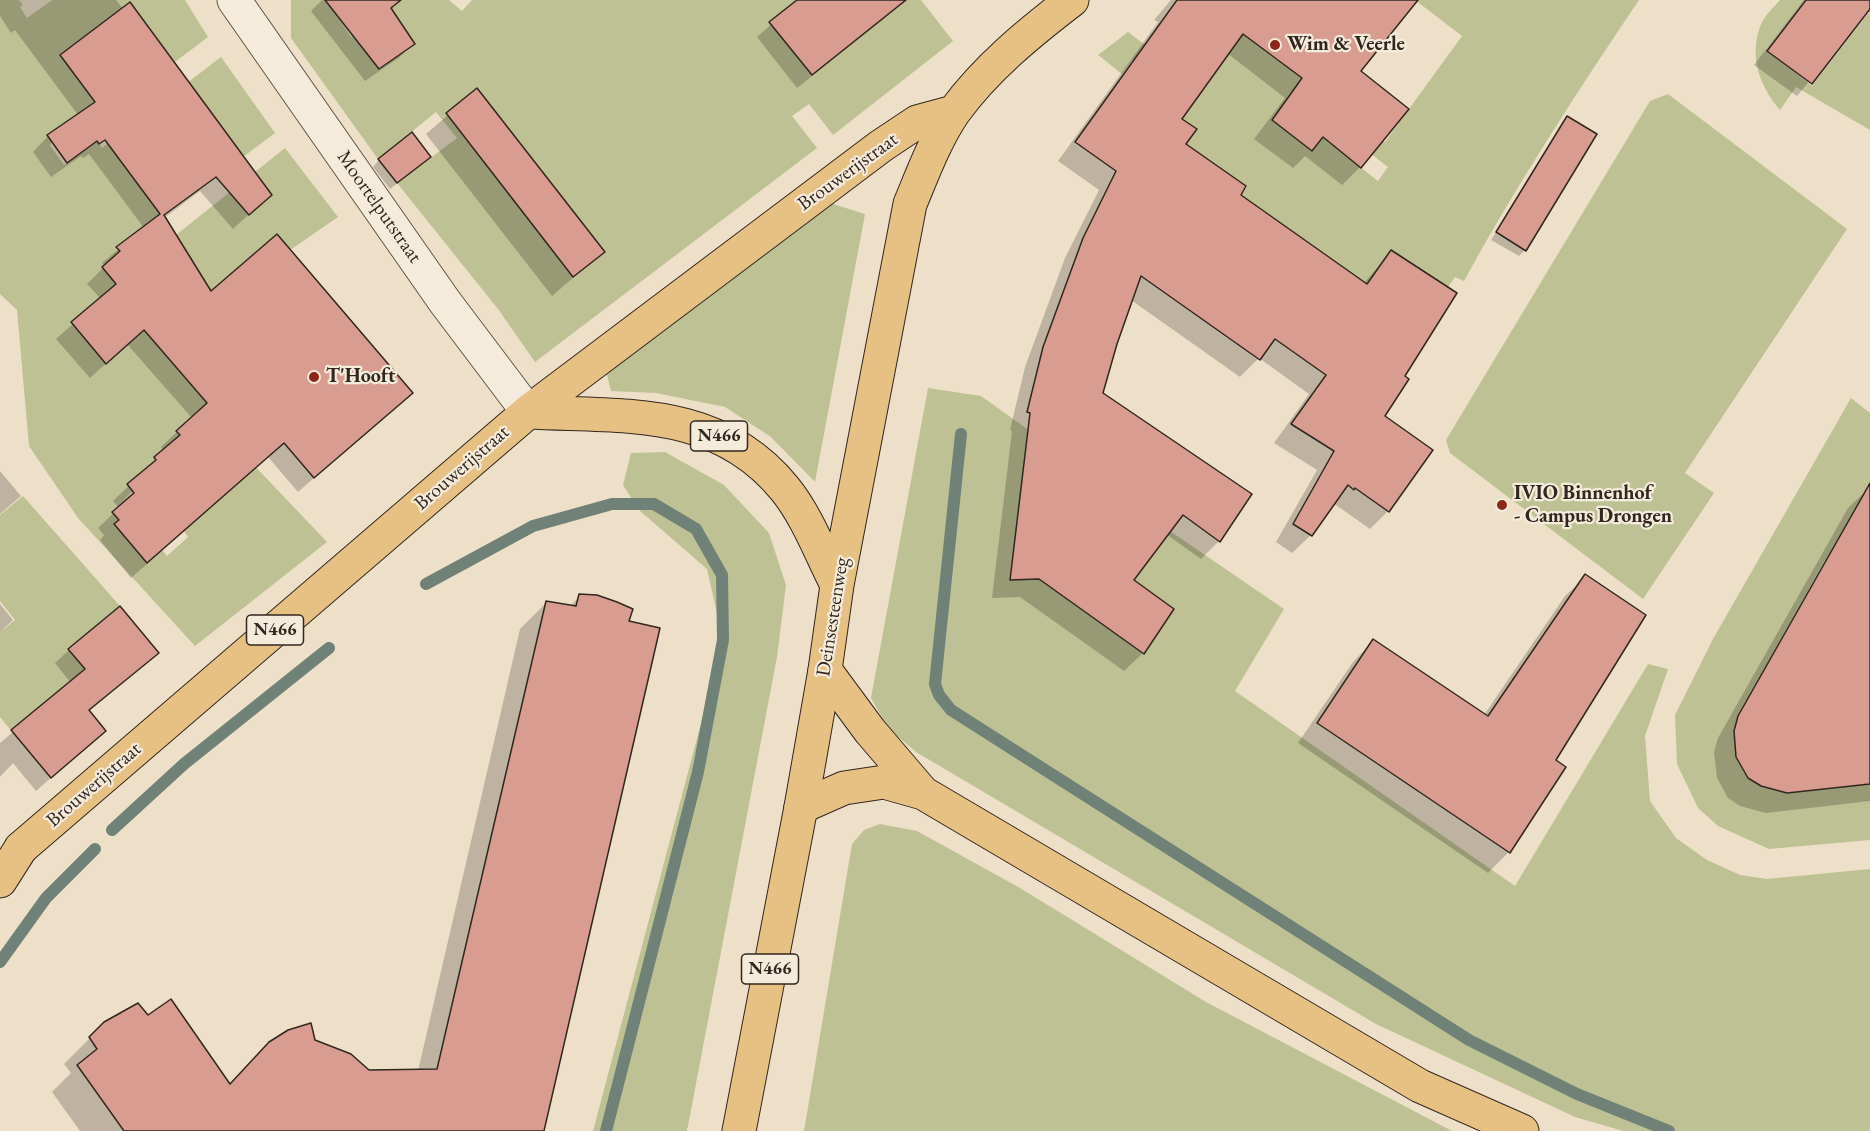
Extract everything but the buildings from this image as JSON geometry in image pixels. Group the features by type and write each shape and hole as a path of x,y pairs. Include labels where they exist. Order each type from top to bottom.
{"main road":[{"name":"N466","path":"954,112 994,65 1036,27 1072,0"},
{"name":"Brouwerijstraat","path":"0,881 10,857 528,412 881,146 917,122 954,112"},
{"name":"Deinsesteenweg","path":"739,1131 801,807 837,585 910,204 932,152 954,112"},
{"name":"N466","path":"528,412 674,420 710,431 748,453 785,489 808,527 837,585"},
{"path":"825,670 877,740 923,794"},
{"path":"801,807 844,788 884,782 923,794 1420,1086 1522,1131"}],"street":[{"name":"Moortelputstraat","path":"234,0 445,302 528,412"}],"green space":[{"path":"0,0 19,0 23,5 20,7 27,18 52,0 185,0 208,37 175,62 130,2 60,55 101,109 83,122 102,148 221,57 275,133 243,157 124,165 162,217 149,222 116,246 142,276 176,235 285,148 338,217 290,250 163,352 191,385 208,370 212,428 197,411 176,430 180,435 112,511 119,520 114,524 132,545 137,541 152,559 162,550 167,556 188,537 184,531 250,461 327,542 195,646 78,518 29,446 17,310 0,294","holes":["67,122 86,149 64,165 50,145"]},
{"path":"291,0 347,0 334,12 351,37 356,34 379,69 415,43 385,0 449,0 462,11 472,0 797,0 770,22 809,72 828,57 831,60 901,4 900,0 921,0 953,41 833,135 809,104 792,116 817,148 535,362 498,309 397,183 457,138 436,112 378,159 291,38","holes":["477,89 572,276 446,113"]},
{"path":"1415,0 1639,0 1548,139 1464,281 1455,277 1448,287 1445,285 1432,330 1241,195 1247,187 1218,167 1180,152 1196,130 1181,120 1193,102 1133,59 1122,74 1098,55 1128,32 1202,88 1236,28 1278,61 1313,20 1337,32 1272,120 1313,151 1344,111 1385,142 1462,36","holes":["1370,153 1388,167 1378,181 1360,167"]},
{"path":"1780,0 1805,0 1766,50 1812,86 1870,11 1870,130 1796,87 1780,110 1773,101 1758,71 1756,49 1761,23"},
{"path":"1668,94 1847,229 1685,473 1714,493 1643,599 1450,453 1446,440 1650,101"},
{"path":"830,203 865,214 815,482 771,437 725,407 656,393 611,391 606,371"},
{"path":"928,388 981,396 1097,479 1132,580 1170,531 1284,609 1235,691 1515,886 1648,664 1668,669 1645,736 1650,801 1676,838 1707,860 1740,875 1767,879 1870,869 1870,1131 1623,1131 1575,1117 1376,1024 916,752 889,729 871,698"},
{"path":"1851,398 1870,413 1870,487 1848,521 1861,529 1840,567 1825,560 1738,716 1735,746 1737,758 1749,777 1772,789 1787,793 1870,784 1870,840 1769,849 1718,826 1698,808 1677,764 1675,715 1713,639"},
{"path":"665,452 724,485 769,533 786,585 777,657 687,1131 593,1131 723,640 707,569 639,510 623,485 631,453"},
{"path":"23,496 120,606 68,649 107,696 89,711 31,719 14,734 0,717 0,632 15,620 0,601 0,515"},
{"path":"880,824 917,831 1020,888 1206,1002 1452,1131 804,1131 852,844 864,830"}],"waterway":[{"path":"961,434 935,684 939,695 951,710 1469,1040 1577,1094 1669,1131"},
{"path":"426,584 533,526 612,504 654,504 696,529 722,575 723,640 698,772 606,1131"},
{"path":"112,830 184,764 329,648"},
{"path":"0,962 46,898 95,849"}],"place":[{"name":"Wim & Veerle","path":"1275,45"},
{"name":"T'Hooft","path":"314,377"},
{"name":"IVIO Binnenhof - Campus Drongen","path":"1502,505"}]}
